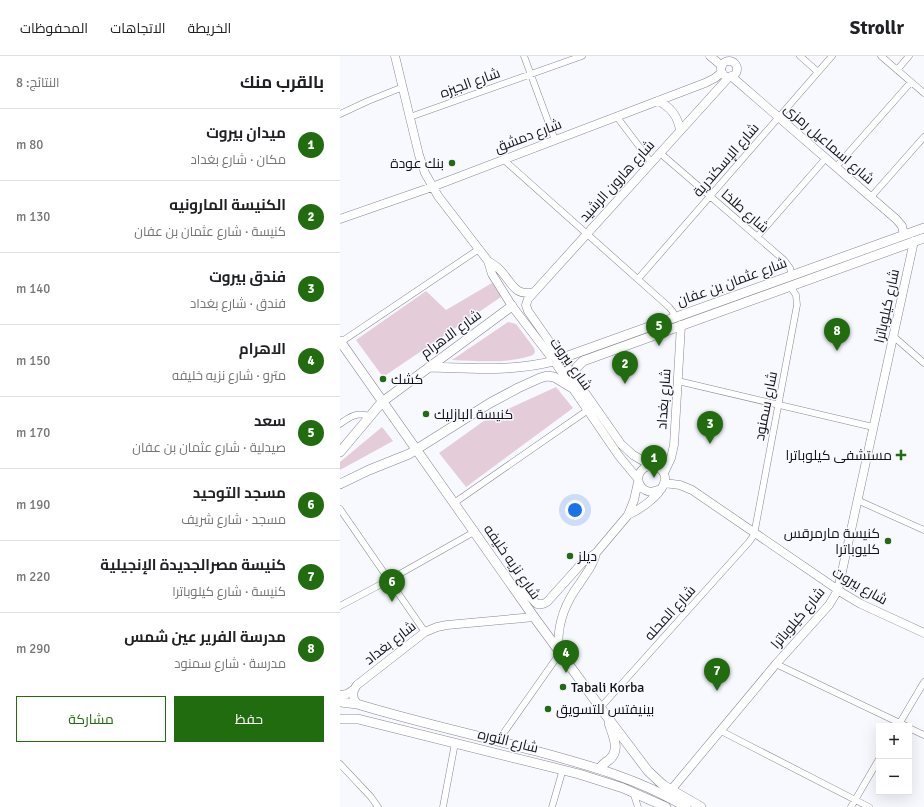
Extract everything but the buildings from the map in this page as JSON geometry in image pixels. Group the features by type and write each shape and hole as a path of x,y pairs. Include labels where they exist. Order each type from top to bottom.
{"main road":[{"name":"شارع عثمان بن عفان","path":"429,367 502,369 528,367 558,360 924,228"},
{"name":"شارع عثمان بن عفان","path":"574,376 577,367 583,360 921,240"},
{"name":"شارع الاهرام","path":"340,452 382,402 512,306"},
{"name":"شارع نزيه خليفه","path":"340,341 560,653 654,778 671,790"},
{"path":"340,484 416,450 490,403 511,391 540,378 547,376 554,377 574,390"},
{"name":"شارع الثوره","path":"340,702 357,704 600,769 662,794"},
{"name":"شارع الثوره","path":"340,719 358,718 563,769 633,792 666,807"},
{"path":"600,769 612,756 615,748 615,741 608,718"},
{"path":"632,749 633,756 649,781 662,794 686,807"},
{"path":"671,790 701,807"}],"street":[{"name":"شارع بيروت","path":"395,56 420,159 432,187 488,261 501,270 512,286 519,291 526,293 534,292"},
{"path":"524,56 555,140"},
{"name":"شارع الجيزه","path":"410,117 582,56"},
{"name":"شارع اسماعيل رمزى","path":"710,56 726,73 779,117 899,222 903,229 904,235"},
{"path":"726,73 736,73 737,67 734,63 740,56"},
{"path":"800,56 818,72"},
{"name":"شارع الإسكندرية","path":"638,279 832,56"},
{"path":"881,56 924,93"},
{"path":"897,70 909,56"},
{"name":"شارع دمشق","path":"340,219 432,187 707,82 726,73 725,62 728,61 734,63"},
{"name":"شارع هارون الرشيد","path":"526,305 528,299 534,292 660,153 726,73"},
{"path":"836,167 911,82"},
{"path":"340,114 403,87"},
{"path":"658,101 668,107 674,114 680,130"},
{"path":"617,117 651,162"},
{"path":"871,197 924,137"},
{"name":"شارع طلخا","path":"660,153 785,262 790,268 792,276"},
{"path":"757,237 826,158"},
{"path":"504,160 671,308 674,313 674,318"},
{"name":"شارع كيلوباترا","path":"671,790 776,664 829,604 838,590 893,336 921,240"},
{"path":"340,341 479,249"},
{"name":"شارع بيروت","path":"488,261 492,274 512,306 558,360 574,376 621,444 633,455 650,465"},
{"name":"شارع سمنود","path":"755,533 797,305 796,294 790,286"},
{"name":"شارع بيروت","path":"526,305 528,311 558,360 574,390 619,456 638,480"},
{"path":"512,306 519,308 526,305"},
{"name":"شارع بغداد","path":"664,473 674,448 681,325"},
{"path":"893,336 924,363"},
{"path":"678,381 873,427"},
{"path":"454,503 588,410"},
{"path":"340,424 354,416 369,416"},
{"path":"512,585 524,590 535,603 543,604 548,600 585,560 596,553 628,515 634,500 641,470 650,465 658,467 664,473 662,486 648,503 628,515"},
{"path":"638,480 641,488 647,492 654,492 662,486"},
{"name":"شارع بيروت","path":"662,486 676,484 692,490 838,590 861,604 924,633"},
{"path":"857,500 924,530"},
{"path":"340,509 425,632"},
{"path":"340,606 474,532"},
{"name":"شارع المحله","path":"601,707 749,542 755,533"},
{"path":"498,741 560,653 558,635 563,613 570,597 592,565 596,553"},
{"name":"شارع بغداد","path":"353,690 357,685 425,632 444,625 534,617"},
{"path":"776,664 897,723"},
{"path":"902,723 924,682"},
{"path":"340,695 347,694 353,690 354,698 357,704"},
{"path":"912,729 924,735"},
{"path":"721,731 869,807"},
{"path":"443,807 455,743"},
{"path":"340,764 373,799 378,807"},
{"path":"851,807 876,764"},
{"path":"552,807 563,769"},
{"path":"633,792 638,807"}],"shaded area":[{"path":"492,283 501,297 383,377 356,340 426,291 446,310"},
{"path":"508,322 516,324 534,348 535,352 533,355 503,361 452,360"},
{"path":"556,387 573,408 466,487 439,453 488,418"},
{"path":"382,427 393,441 340,470 340,462"}],"place":[{"name":"بنك عودة","path":"452,163"},
{"name":"سعد","path":"659,346"},
{"name":"مدرسة الفرير عين شمس","path":"837,351"},
{"name":"كشك","path":"383,379"},
{"name":"الكنيسة المارونيه","path":"625,384"},
{"name":"كنيسة البازليك","path":"426,414"},
{"name":"فندق بيروت","path":"710,444"},
{"name":"مستشفى كيلوباترا","path":"901,455"},
{"name":"ميدان بيروت","path":"654,478"},
{"name":"كنيسة مارمرقس كليوباترا","path":"888,541"},
{"name":"ديلز","path":"570,556"},
{"name":"مسجد التوحيد","path":"392,602"},
{"name":"الاهرام","path":"566,673"},
{"name":"Tabali Korba","path":"563,687"},
{"name":"كنيسة مصرالجديدة الإنجيلية","path":"717,691"},
{"name":"بينيفتس للتسويق","path":"548,709"}]}
